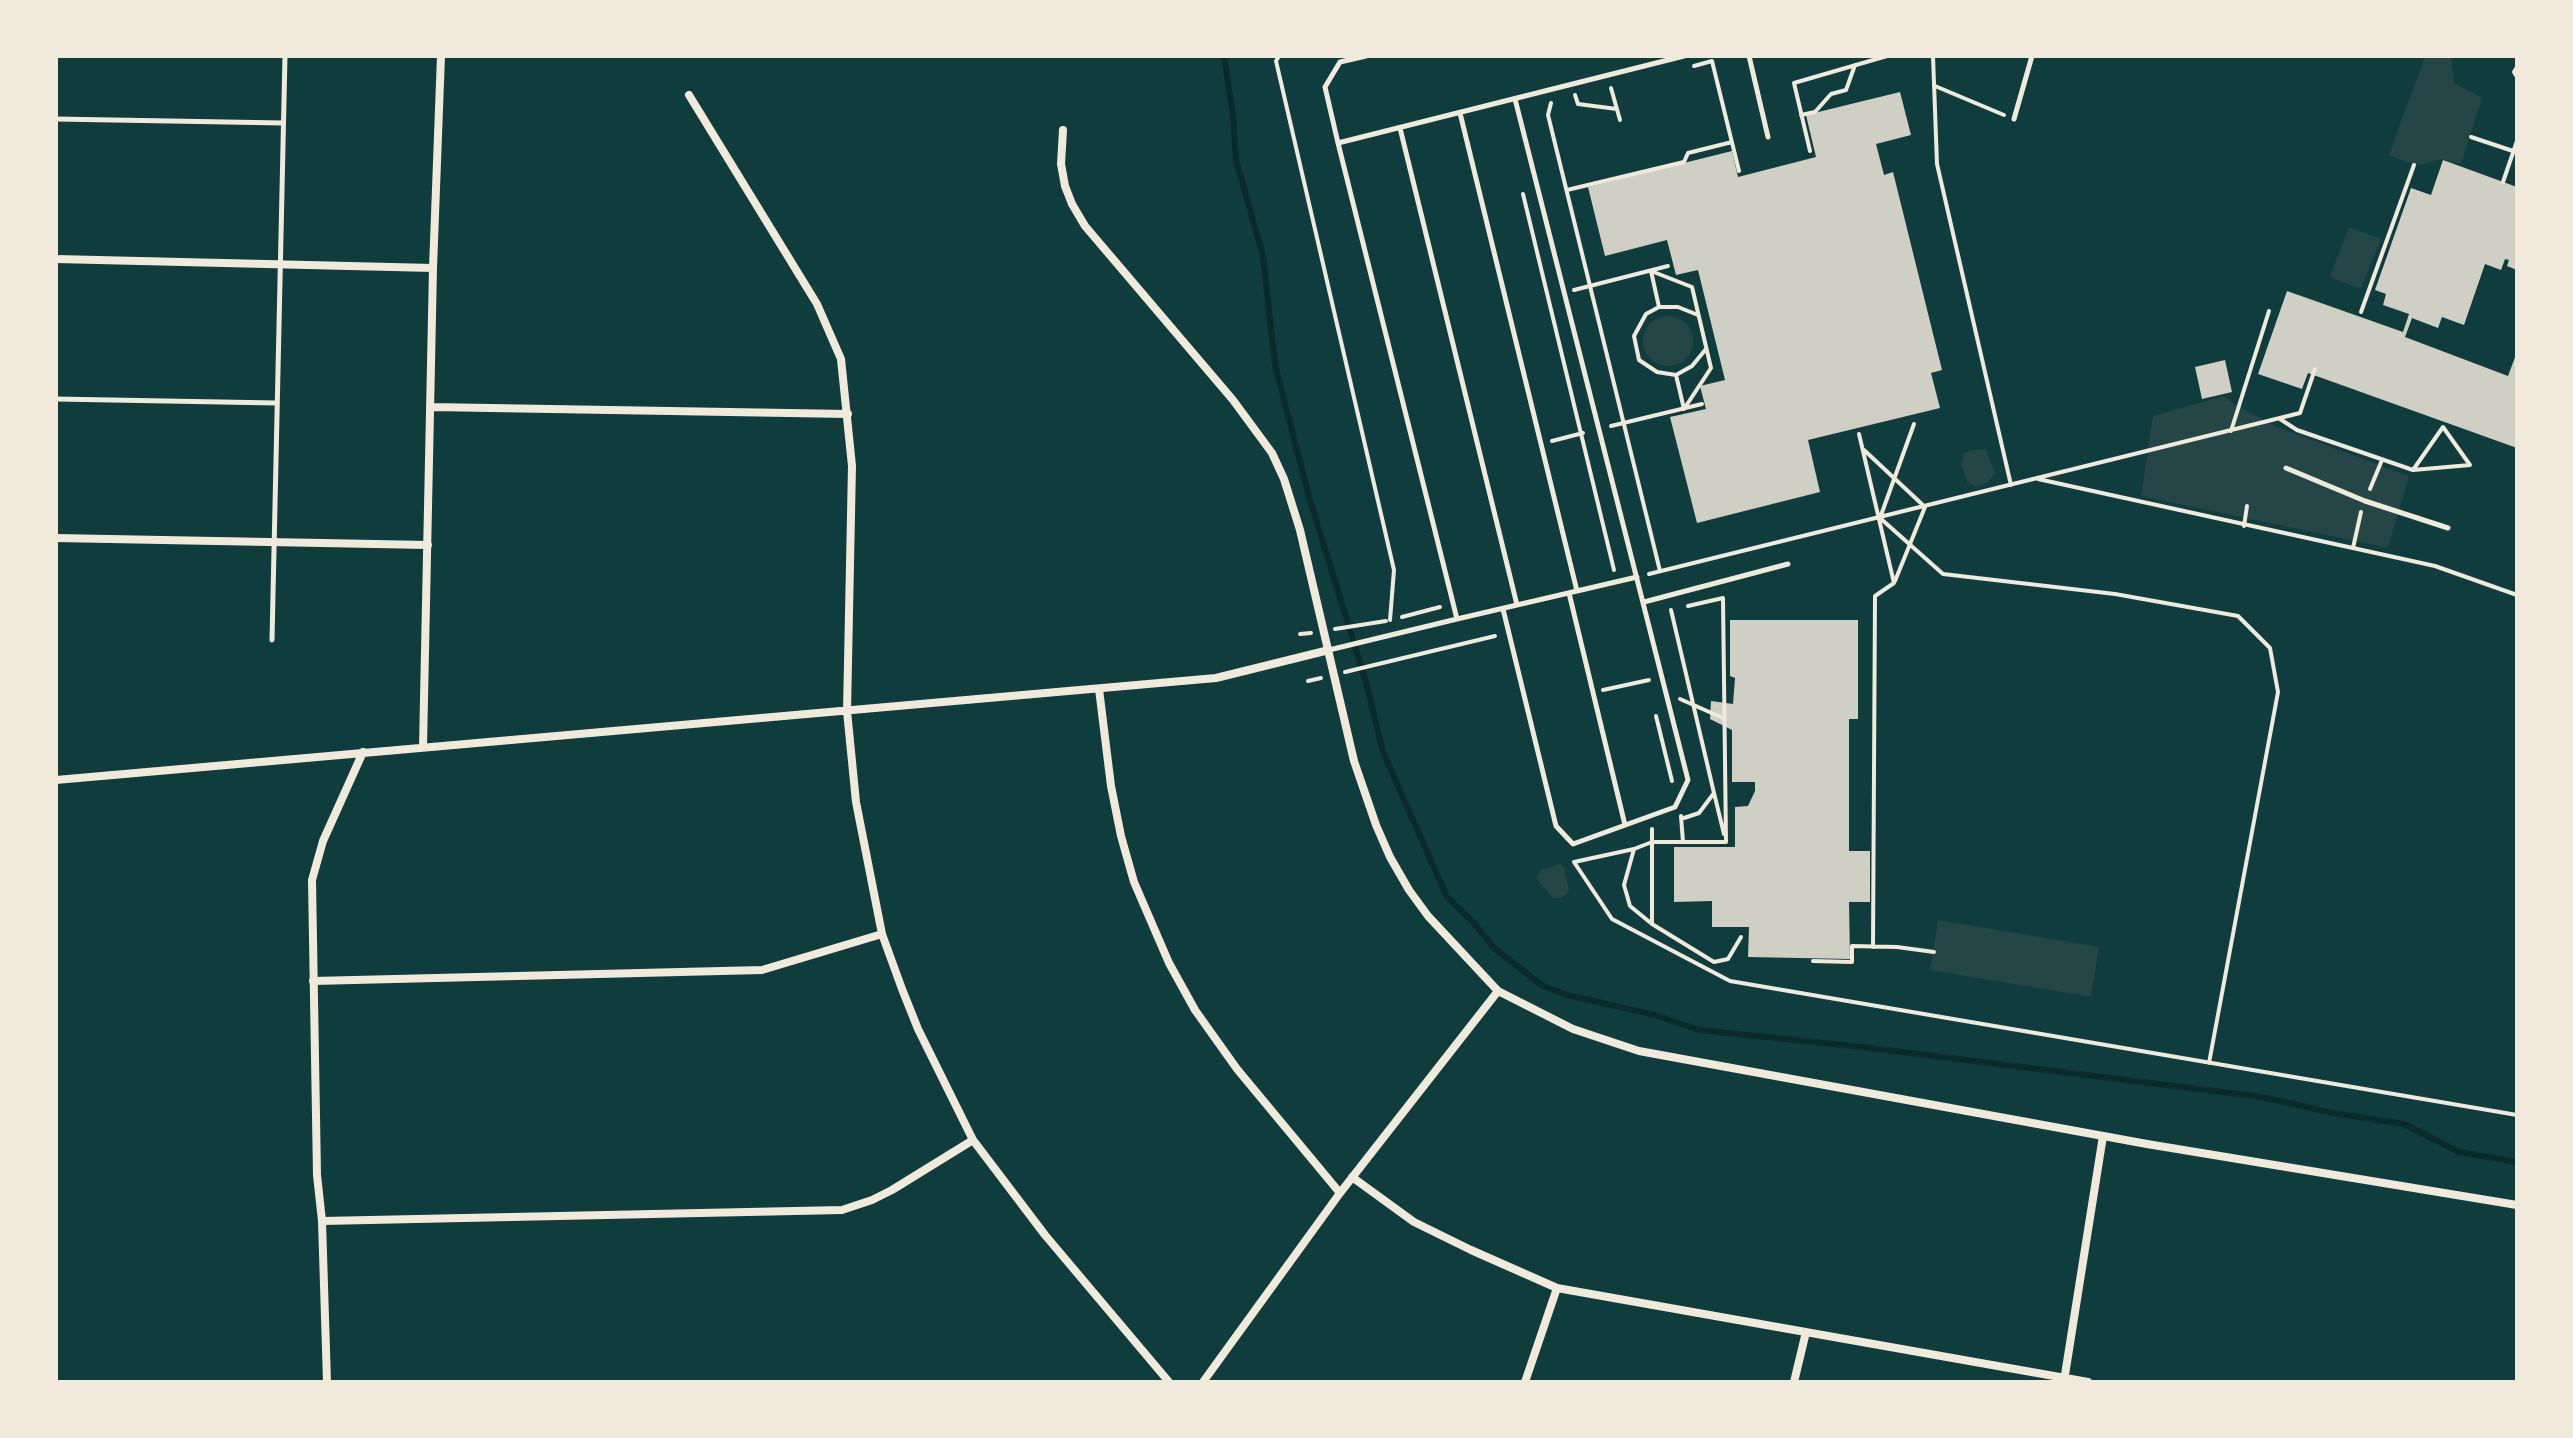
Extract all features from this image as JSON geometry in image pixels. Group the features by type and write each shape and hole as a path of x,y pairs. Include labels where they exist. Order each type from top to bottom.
{"street":[{"path":"423,747 433,268 441,56"},
{"path":"689,95 830,330 841,359 852,466 847,711 856,802 882,934 918,1029 973,1140 1045,1235 1169,1382"},
{"path":"1063,130 1061,164 1065,186 1085,226 1233,400 1272,453 1300,530 1354,761 1390,857 1428,916 1498,991 1573,1029 1639,1051 2103,1136 2517,1205"},
{"path":"56,259 433,268"},
{"path":"431,407 848,414"},
{"path":"56,538 428,545"},
{"path":"56,780 1216,678 1329,650"},
{"path":"1099,689 1111,786 1121,836 1134,882 1162,950 1195,1010 1237,1069 1340,1193"},
{"path":"327,1382 322,1221 317,1175 312,880 323,841 363,752"},
{"path":"313,981 762,970 882,934"},
{"path":"1203,1382 1352,1177 1498,991"},
{"path":"2064,1380 2103,1136"},
{"path":"322,1221 842,1210 892,1190 973,1140"},
{"path":"1352,1177 1414,1222 1557,1288 2088,1382"},
{"path":"1525,1382 1557,1288"},
{"path":"1794,1382 1806,1332"}],"lane":[{"path":"272,640 285,56"},
{"path":"1366,56 1340,62 1325,87 1457,619"},
{"path":"1338,143 1684,56"},
{"path":"1749,56 1768,137"},
{"path":"2014,119 2032,56"},
{"path":"1503,609 1556,826 1573,844 1675,807 1688,780 1515,99"},
{"path":"1460,113 1577,591"},
{"path":"56,119 283,123"},
{"path":"1400,128 1517,605"},
{"path":"56,399 276,403"},
{"path":"2286,468 2365,501 2448,528"},
{"path":"1644,602 1788,564"},
{"path":"1329,650 1637,577"},
{"path":"1569,593 1625,825"}],"path":[{"path":"1279,56 1276,61 1394,570 1390,620"},
{"path":"1810,151 1794,83 1887,56"},
{"path":"1933,56 1937,164 2011,486"},
{"path":"1683,69 1712,61 1739,171"},
{"path":"1801,115 1815,112 1831,94 1846,90 1855,65"},
{"path":"2517,67 2514,72 2517,77"},
{"path":"1934,85 2014,119"},
{"path":"1599,89 1611,86 1620,120"},
{"path":"1563,98 1587,92"},
{"path":"1575,95 1578,104 1617,109"},
{"path":"1552,101 1548,115 1660,571 2300,413 2315,369"},
{"path":"2471,137 2513,151"},
{"path":"2503,182 2517,141"},
{"path":"1567,190 1684,162 1688,153 1732,142"},
{"path":"2361,312 2414,165"},
{"path":"1523,192 1617,582"},
{"path":"1548,296 1668,266"},
{"path":"1651,271 1659,307"},
{"path":"1651,271 1692,287 1711,368 1684,409"},
{"path":"1698,315 1678,307 1659,307 1646,314 1634,336 1639,360 1657,372 1676,375 1692,366 1706,349"},
{"path":"2231,431 2269,311"},
{"path":"1676,375 1684,409"},
{"path":"1541,443 1702,404"},
{"path":"2280,419 2297,430 2413,470 2470,465 2443,427 2413,470"},
{"path":"1880,518 1914,424"},
{"path":"1859,434 1894,583"},
{"path":"1863,449 1925,507"},
{"path":"2037,479 2435,566 2517,595"},
{"path":"2244,526 2247,506"},
{"path":"1873,947 1875,596 1894,583 1925,507"},
{"path":"1880,518 1943,574 2115,594 2238,616 2270,648 2278,692 2209,1063"},
{"path":"1574,577 1657,558"},
{"path":"1300,634 1390,620 1454,604"},
{"path":"1308,681 1495,635 1499,650"},
{"path":"1647,679 1651,695"},
{"path":"1654,710 1677,802 1683,842"},
{"path":"1714,793 1726,842"},
{"path":"1652,842 1652,924"},
{"path":"1574,862 1634,849"},
{"path":"1564,852 1612,919 1730,981 2517,1115"},
{"path":"1813,961 1852,962 1852,946 1934,952"}],"shaded area":[{"path":"2425,56 2451,56 2454,83 2482,98 2461,164 2442,159 2417,166 2389,155"},
{"path":"2349,227 2381,239 2361,289 2330,277"},
{"path":"1668,316 1686,323 1693,341 1686,359 1668,366 1650,359 1643,341 1650,323"},
{"path":"2224,396 2277,427 2409,476 2388,548 2141,496 2153,416"},
{"path":"1986,449 1995,473 1988,482 1976,487 1967,482 1961,464 1963,454 1970,450"},
{"path":"1560,864 1565,869 1569,892 1561,898 1553,898 1536,878 1541,870"},
{"path":"1938,920 2099,947 2091,997 1930,970"}],"building":[{"path":"1900,92 1911,135 1876,144 1884,175 1893,172 1942,370 1931,373 1940,408 1808,440 1820,492 1697,523 1670,417 1706,409 1700,386 1725,380 1698,270 1676,275 1667,240 1605,256 1588,187 1732,151 1738,177 1816,157 1806,115"},
{"path":"2443,160 2517,187 2517,270 2507,266 2509,260 2505,259 2501,270 2485,264 2464,325 2442,317 2438,328 2412,318 2405,337 2508,376 2517,352 2517,448 2308,373 2302,389 2258,374 2287,291 2403,332 2409,314 2383,305 2386,294 2375,290 2411,188 2431,195"},
{"path":"2225,360 2232,392 2202,399 2195,367"},
{"path":"1730,620 1858,620 1858,719 1849,719 1849,851 1870,851 1870,902 1849,902 1850,959 1748,957 1749,927 1712,927 1712,901 1674,902 1674,847 1735,847 1735,807 1748,806 1755,791 1755,782 1732,782 1732,730 1710,719 1711,701 1733,704 1735,678 1730,676"}],"waterway":[{"path":"1224,56 1236,160 1263,256 1275,365 1309,497 1366,682 1383,752 1447,897 1495,949 1543,986 1567,995 1655,1015 1699,1030 2262,1097 2333,1113 2404,1124 2459,1152 2517,1162"}]}
